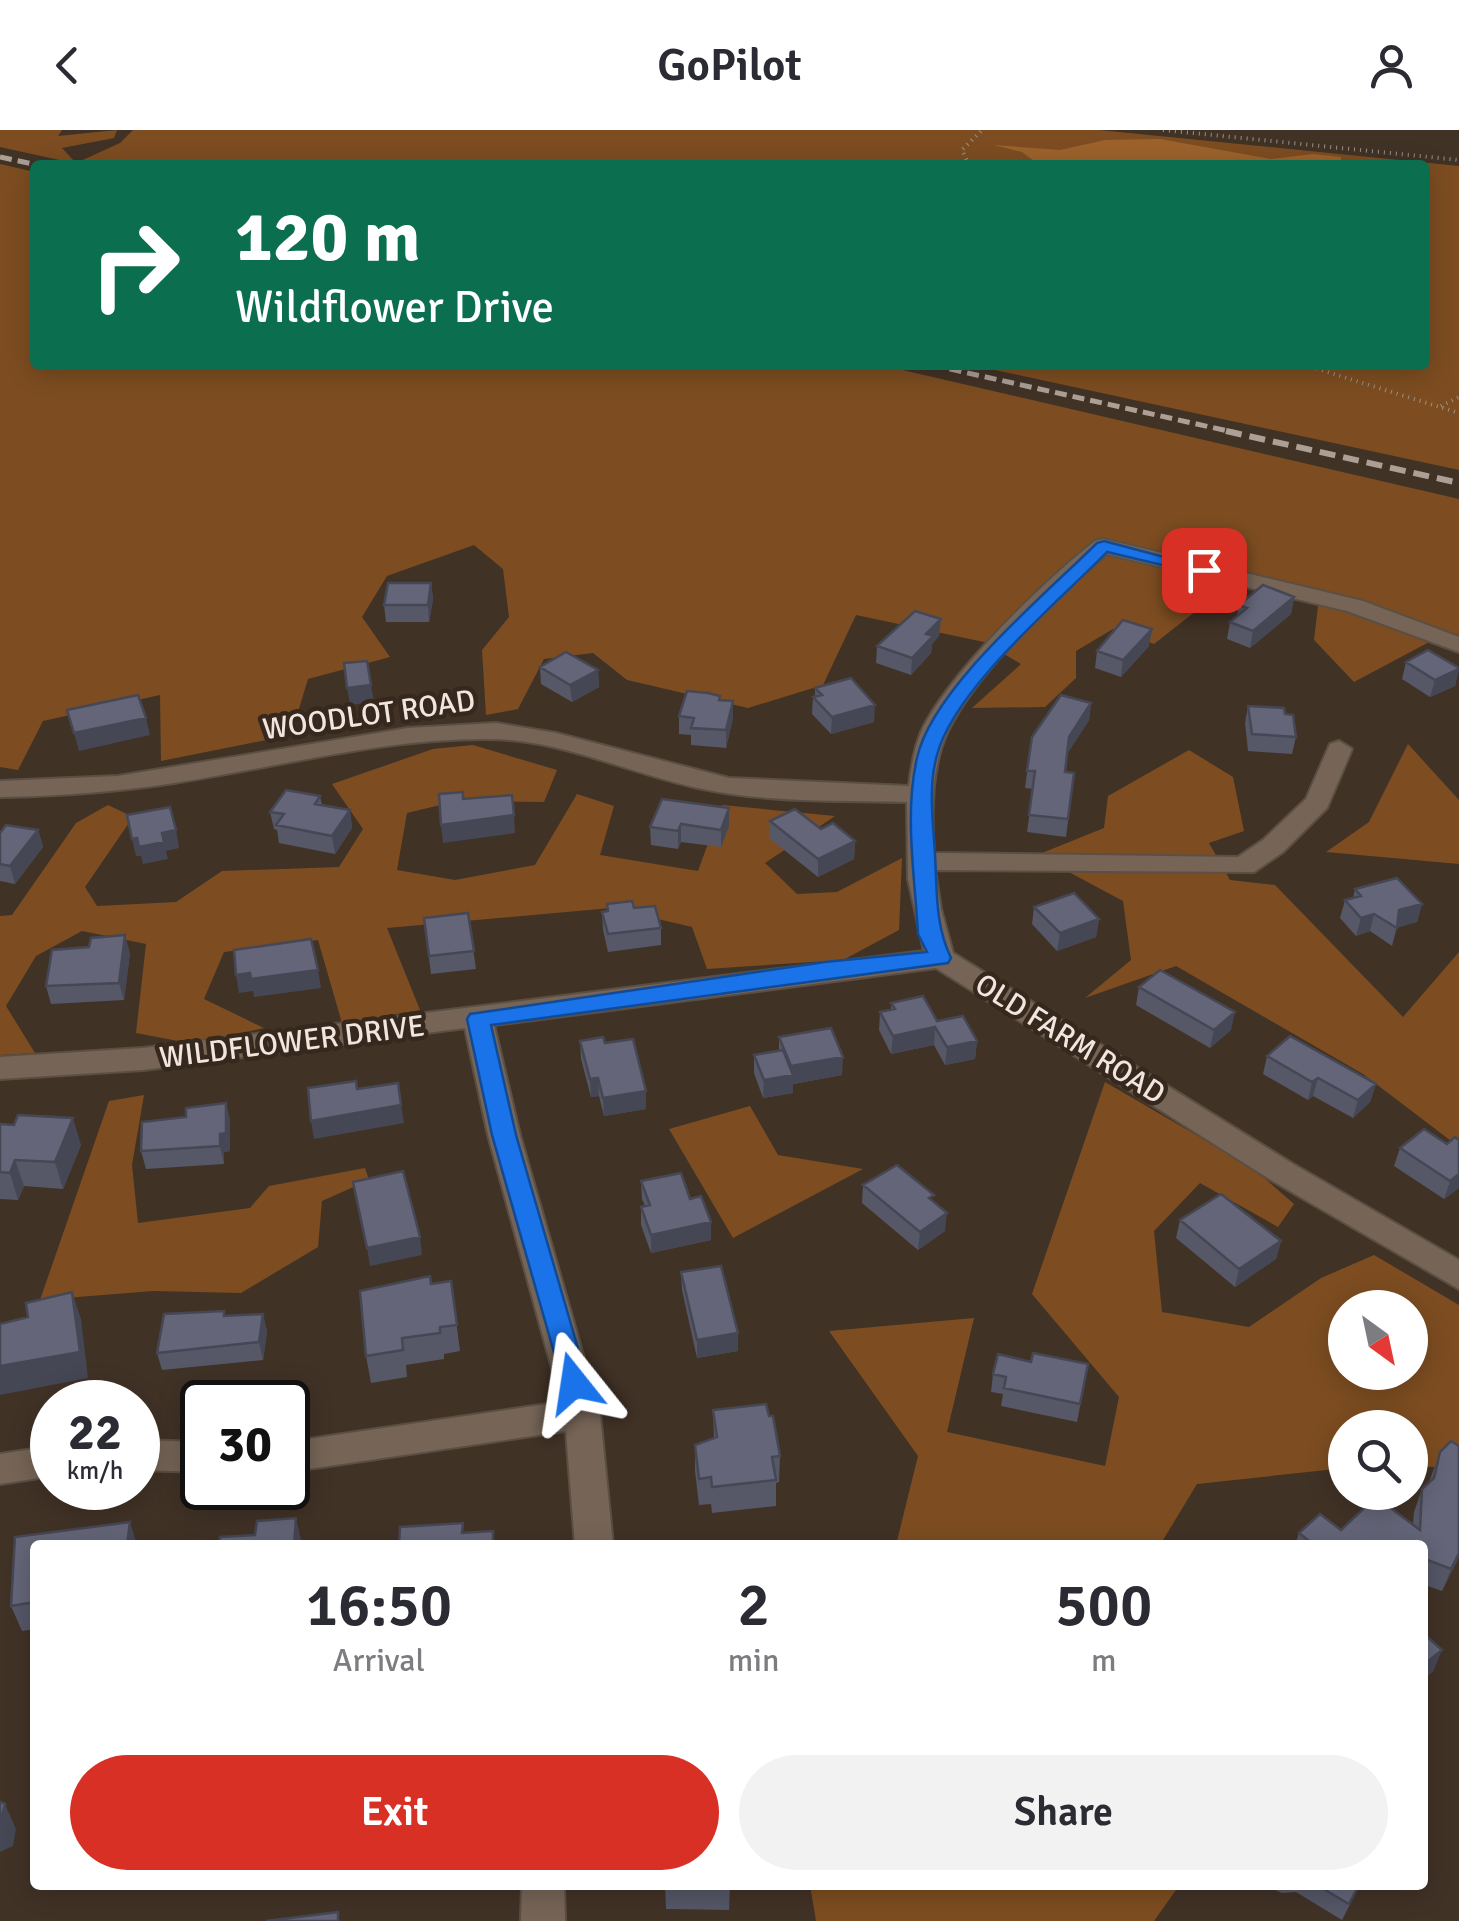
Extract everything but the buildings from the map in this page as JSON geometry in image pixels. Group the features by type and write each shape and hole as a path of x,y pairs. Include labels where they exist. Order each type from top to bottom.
{"street":[{"name":"OLD FARM ROAD","path":"1459,645 1354,606 1104,546 955,699 932,735 921,794 928,934 940,958 1282,1172 1459,1276"},
{"name":"WOODLOT ROAD","path":"0,789 102,784 466,730 556,740 722,785 921,794"},
{"path":"923,861 1244,866 1273,846 1318,802 1339,750"},
{"name":"WILDFLOWER DRIVE","path":"0,1068 143,1059 940,958"},
{"path":"478,1019 504,1135 582,1414 594,1540"},
{"path":"310,1454 582,1414"},
{"path":"0,1469 30,1464"},
{"path":"543,1890 543,1921"}],"path":[{"path":"967,160 962,150 982,130"},
{"path":"1163,130 1459,160"},
{"path":"1322,370 1459,412"},
{"path":"1441,406 1459,397"}],"shaded area":[{"path":"0,130 62,130 58,136 117,130 114,138 62,148 73,160 0,147"},
{"path":"133,130 1099,130 1399,160 83,160 120,143"},
{"path":"1160,139 1271,159 1313,154 1341,160 1032,160 1022,152 994,145 1060,150 1105,140"},
{"path":"1430,163 1459,166 1459,470 995,370 1430,370"},
{"path":"0,164 30,171 30,370 903,370 1459,499 1459,637 1448,632 1354,682 1314,640 1320,589 1242,575 1154,644 1113,629 1076,651 1076,678 1045,707 972,708 1021,664 984,642 856,615 823,685 748,708 627,680 593,653 544,659 518,709 486,715 482,650 509,617 503,569 474,545 387,576 362,617 390,657 308,679 291,735 161,761 160,695 43,721 18,770 0,767"},
{"path":"1408,744 1459,800 1459,864 1326,852 1369,822"},
{"path":"473,745 557,770 544,802 457,801 407,813 397,870 455,880 535,865 577,794 614,806 600,855 698,871 722,805 835,816 765,863 797,894 837,892 902,858 899,930 843,960 707,969 692,927 611,908 387,928 420,1010 342,1023 318,940 224,952 204,999 264,1028 194,1044 136,1033 146,944 82,931 36,956 6,1006 35,1053 0,1055 0,916 12,915 76,823 108,805 133,817 85,887 97,906 176,902 222,871 339,867 363,829 332,784 433,749"},
{"path":"1189,750 1233,777 1244,831 1209,843 1230,880 1275,885 1403,1017 1459,952 1459,1147 1363,1074 1176,966 1085,998 1131,960 1123,901 1037,855 1104,828 1108,796"},
{"path":"1105,1082 1253,1168 1294,1204 1278,1227 1200,1183 1154,1231 1162,1312 1249,1327 1321,1278 1374,1255 1459,1305 1459,1468 1428,1467 1428,1410 1328,1410 1328,1470 1197,1484 1163,1540 897,1540 918,1456 829,1331 974,1318 947,1432 1105,1466 1119,1397 1032,1294"},
{"path":"144,1095 132,1165 138,1223 250,1208 269,1186 365,1168 369,1180 322,1201 318,1247 241,1293 153,1291 40,1300 109,1101"},
{"path":"750,1106 778,1155 863,1169 733,1238 669,1129"},
{"path":"811,1890 1176,1890 1154,1921 816,1921"}],"railway":[{"path":"0,157 30,163"},
{"path":"954,370 1237,433"},
{"path":"1226,431 1459,483"}],"route":[{"path":"574,1383 504,1135 478,1019 825,970 940,958 928,934 921,794 932,735 940,720 979,672 1104,546 1204,570"}]}
